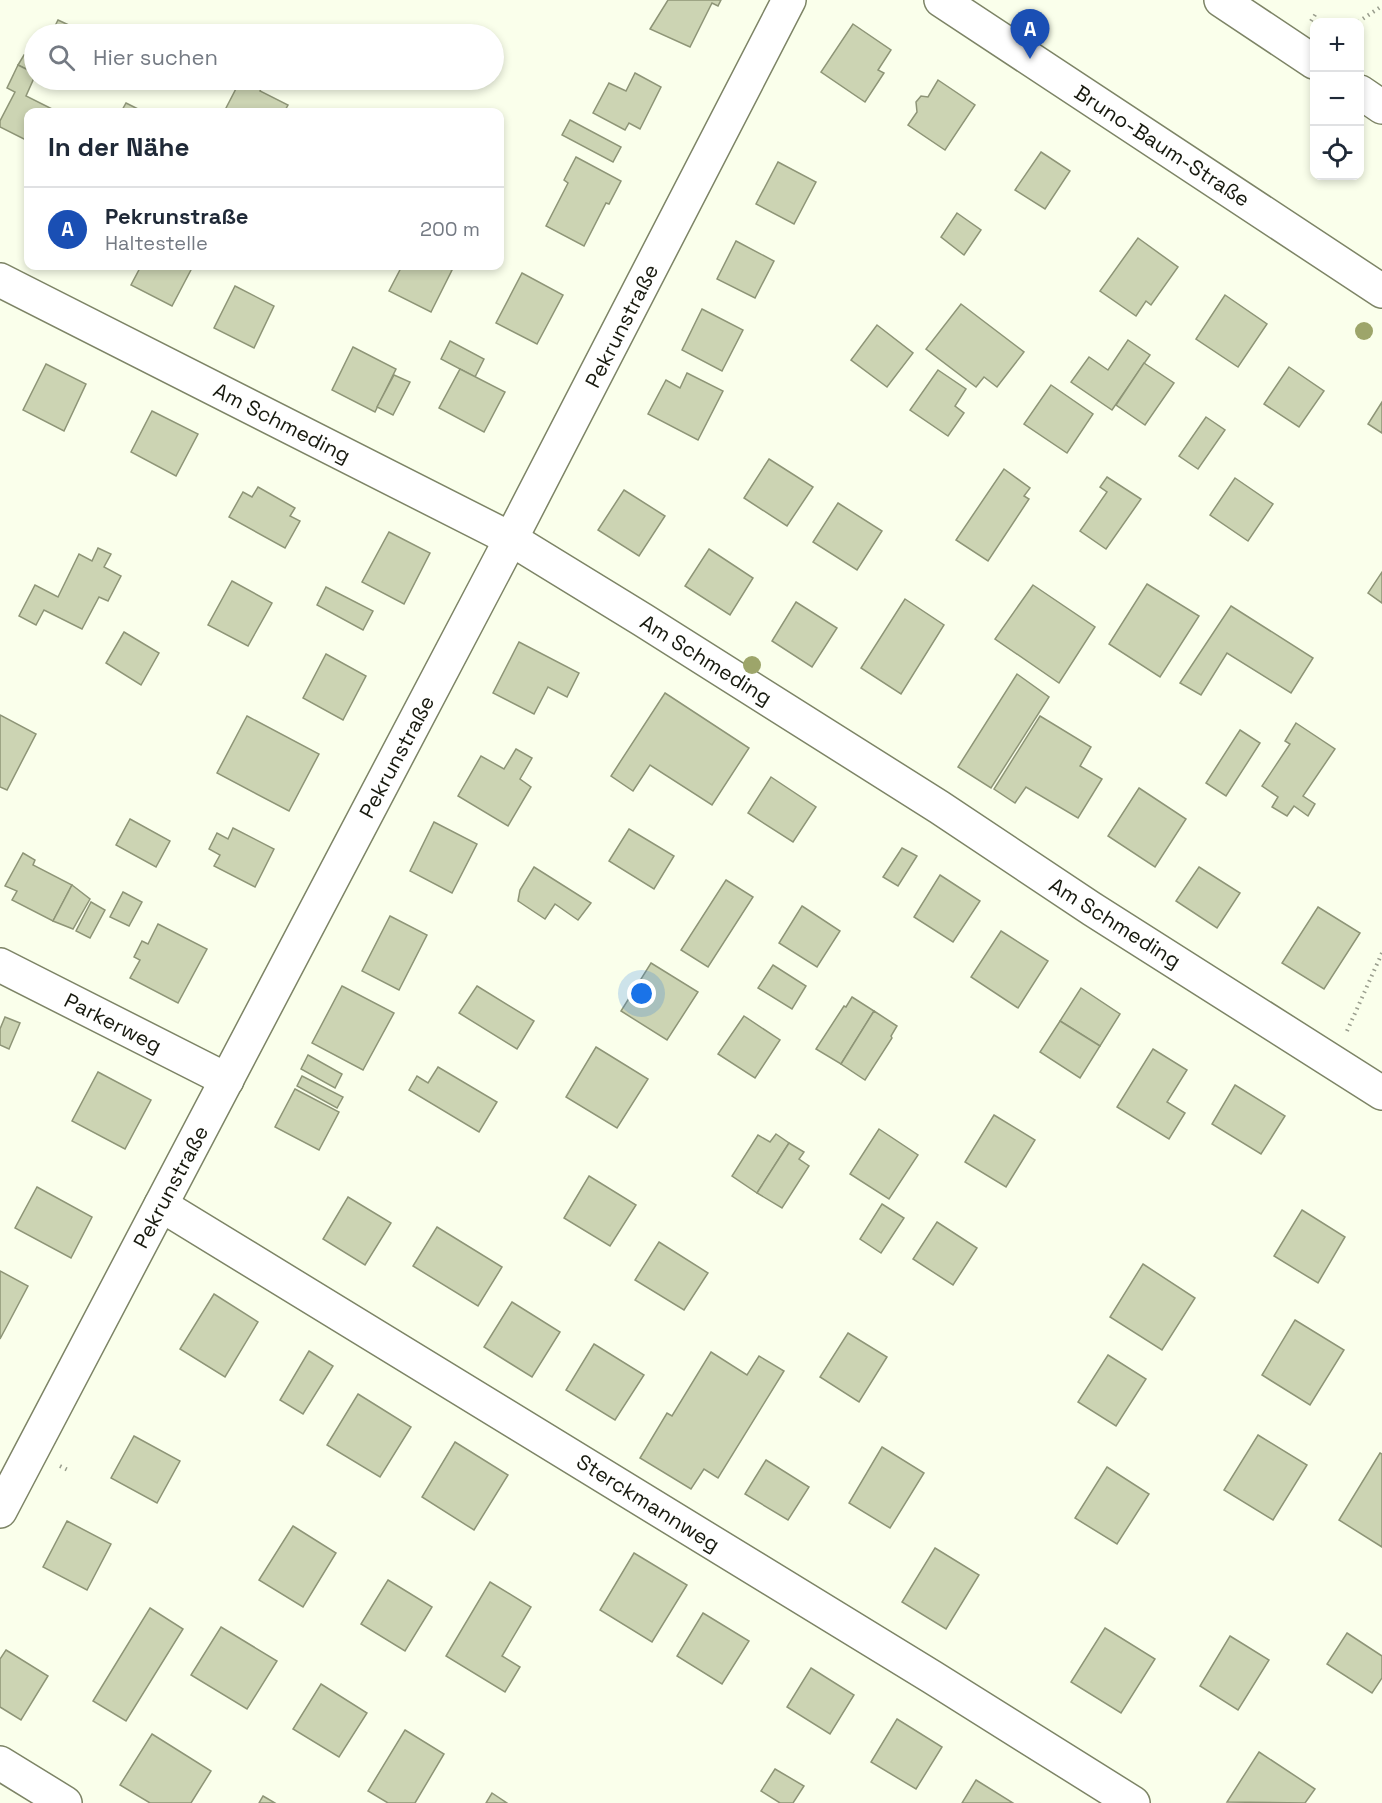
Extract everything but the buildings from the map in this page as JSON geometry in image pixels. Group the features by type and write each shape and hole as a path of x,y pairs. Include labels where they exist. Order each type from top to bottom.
{"street":[{"name":"Pekrunstraße","path":"0,1511 511,539 789,0"},
{"name":"Bruno-Baum-Straße","path":"941,0 1382,291"},
{"path":"1221,0 1310,59"},
{"path":"1364,95 1382,107"},
{"name":"Am Schmeding","path":"0,280 511,539 623,607 939,807 1092,909 1382,1093"},
{"name":"Parkerweg","path":"0,965 227,1080"},
{"name":"Sterckmannweg","path":"162,1205 932,1677 1133,1803"},
{"path":"0,1763 65,1803"}],"path":[{"path":"1364,18 1382,6"},
{"path":"1333,1062 1382,952"}],"place":[{"name":"Pekrunstraße","path":"1030,59"}]}
